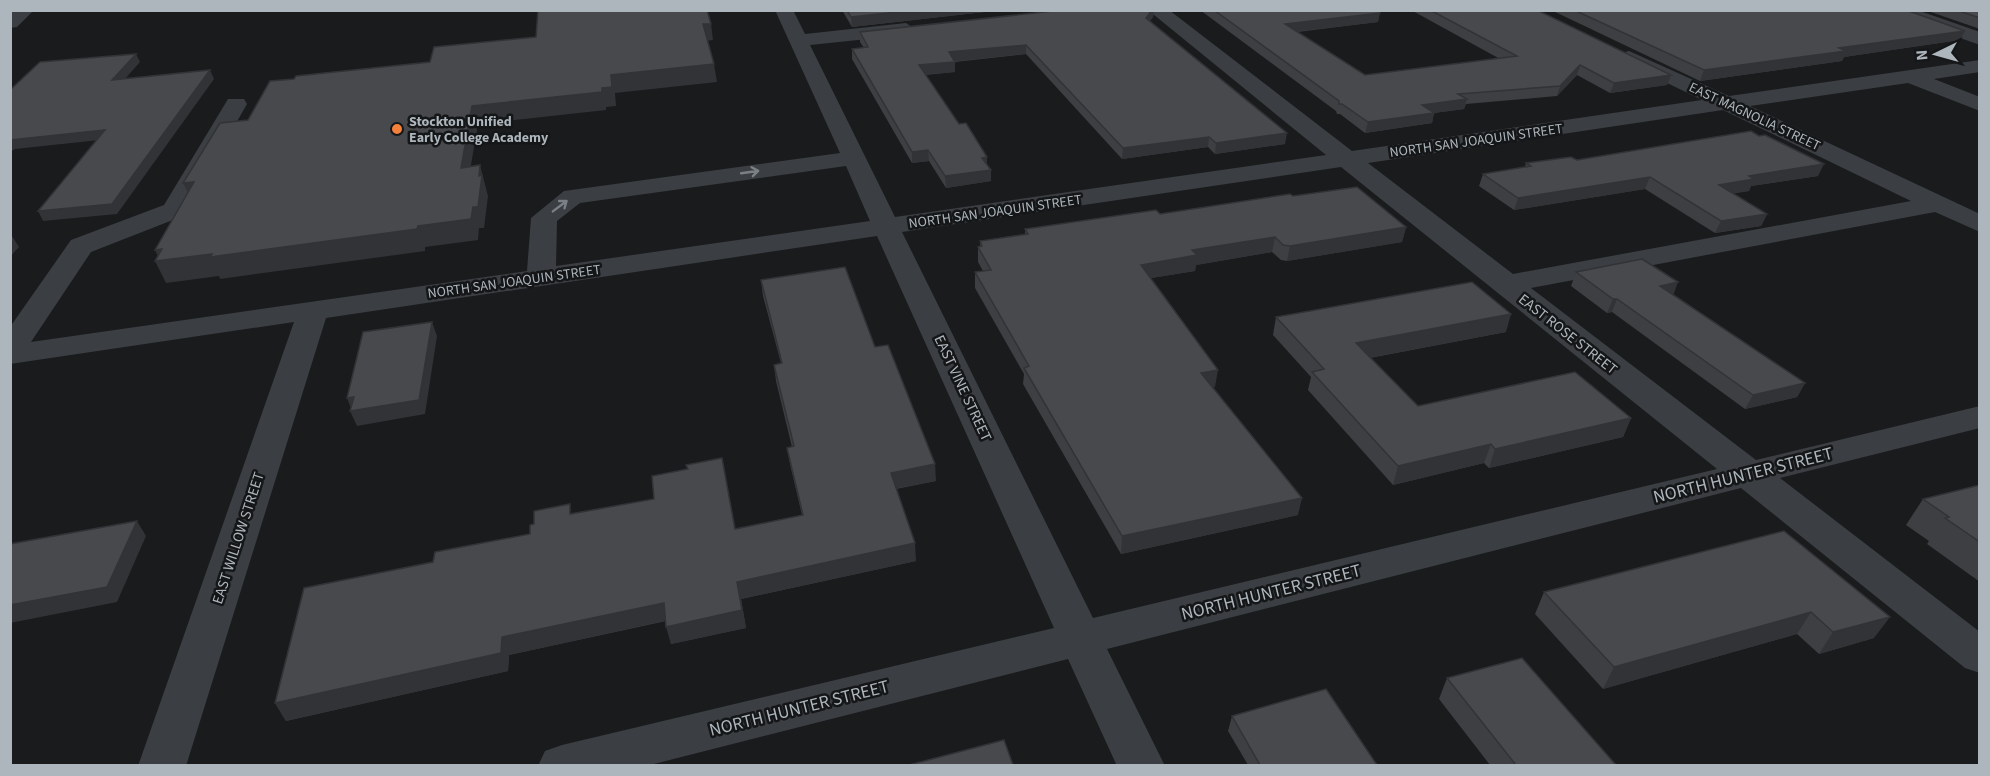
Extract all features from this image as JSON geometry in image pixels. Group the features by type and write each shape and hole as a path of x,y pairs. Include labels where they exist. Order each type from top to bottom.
{"street":[{"path":"10,23 24,10"},
{"name":"EAST VINE STREET","path":"784,10 1141,765"},
{"name":"EAST ROSE STREET","path":"1156,10 1980,656"},
{"path":"1898,10 1980,39"},
{"path":"1917,17 1957,12"},
{"path":"798,40 925,27"},
{"name":"EAST MAGNOLIA STREET","path":"1613,50 1980,224"},
{"name":"NORTH SAN JOAQUIN STREET","path":"10,355 1980,66"},
{"path":"1909,76 1980,105"},
{"path":"10,350 81,246 174,210 236,104"},
{"path":"541,277 544,218 573,196 854,158"},
{"path":"1504,284 1937,204"},
{"name":"EAST WILLOW STREET","path":"162,765 314,311"},
{"name":"NORTH HUNTER STREET","path":"562,765 683,751 1081,639 1980,417"}],"building":[{"path":"538,10 707,10 711,24 703,24 714,64 611,75 612,87 602,88 602,92 472,106 461,168 480,165 479,176 482,175 478,207 473,207 471,219 418,226 417,229 210,257 212,254 155,261 162,249 155,250 194,182 183,183 220,123 248,120 270,81 294,79 296,76 430,62 434,47 536,37"},
{"path":"847,10 916,10 851,17"},
{"path":"1063,10 1152,10 1146,18 1287,133 1216,143 1209,137 1123,148 1026,45 949,52 955,62 919,65 959,124 966,123 987,157 982,158 991,170 945,176 928,150 912,152 852,49 868,47 860,32"},
{"path":"1214,10 1380,10 1380,13 1285,24 1365,75 1517,56 1430,10 1537,10 1671,75 1614,83 1580,65 1560,86 1458,94 1467,99 1422,105 1434,113 1368,122 1339,104 1339,101"},
{"path":"1574,10 1906,10 1965,31 1839,48 1846,51 1704,70"},
{"path":"1956,10 1980,10 1980,18"},
{"path":"136,54 112,80 210,70 112,204 38,211 105,130 10,140 10,90 40,62"},
{"path":"1751,131 1759,136 1765,135 1824,164 1749,176 1754,179 1719,185 1767,214 1721,221 1650,177 1518,198 1483,174 1531,166 1526,163 1571,157 1577,160"},
{"path":"1357,187 1406,227 1290,246 1283,245 1275,237 1192,250 1197,255 1141,265 1218,370 1201,373 1302,498 1122,536 1024,368 1029,366 975,272 991,270 978,247 982,246 980,241 1028,234 1025,229 1156,210 1160,214 1290,194 1293,196"},
{"path":"1642,259 1678,282 1660,286 1805,383 1753,395 1576,272"},
{"path":"845,267 875,347 888,345 935,464 891,473 915,543 737,582 742,610 666,627 664,603 502,637 501,653 275,703 304,588 433,562 435,552 530,534 530,525 534,524 534,511 570,504 570,514 654,499 652,476 688,469 686,465 722,458 735,529 803,515 787,448 794,446 774,365 782,363 761,280"},
{"path":"1472,282 1511,314 1356,343 1418,406 1575,372 1631,418 1495,449 1491,444 1398,466 1312,372 1324,369 1276,317"},
{"path":"432,322 419,400 350,411 354,397 347,398 363,332"},
{"path":"1980,485 1980,542 1945,518 1949,517 1923,499"},
{"path":"137,521 107,587 10,605 10,544"},
{"path":"1784,531 1890,617 1833,632 1811,612 1614,667 1544,592"},
{"path":"1522,658 1616,765 1516,765 1447,678"},
{"path":"1326,689 1377,765 1260,765 1232,716"},
{"path":"1004,740 1013,765 909,765"}],"place":[{"name":"Stockton Unified Early College Academy","path":"397,129"}]}
